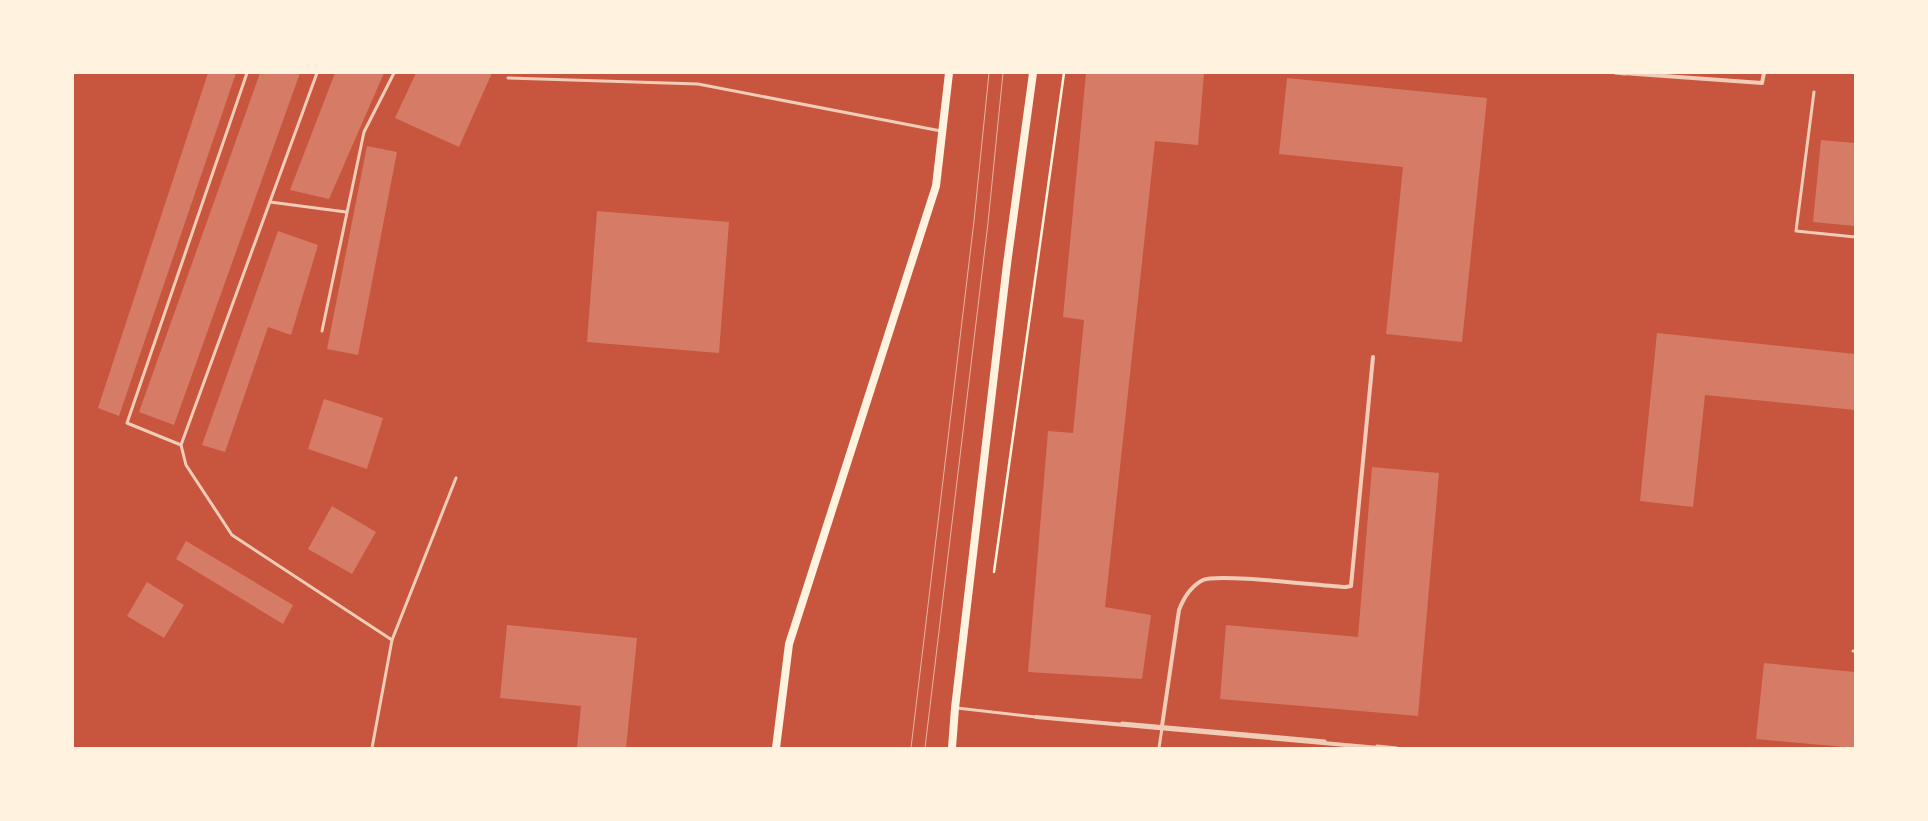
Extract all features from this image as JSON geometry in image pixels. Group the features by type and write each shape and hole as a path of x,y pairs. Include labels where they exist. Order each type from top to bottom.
{"main road":[{"path":"776,748 789,644 936,186 949,73"},
{"path":"952,748 955,708 1006,264 1033,73"}],"street":[{"path":"1623,73 1762,83"},
{"path":"1162,726 1179,610 1184,598 1193,587 1205,579 1231,578 1346,587 1351,586 1373,356"},
{"path":"1036,717 1379,748"}],"lane":[{"path":"181,445 127,423 247,73"},
{"path":"317,73 181,445 186,465 232,535 392,640"},
{"path":"322,331 364,132 394,73"},
{"path":"1615,73 1762,83 1764,73"},
{"path":"508,78 698,84 942,131"},
{"path":"1814,92 1796,231 1855,237"},
{"path":"270,202 346,212"},
{"path":"372,748 392,640 456,478"},
{"path":"955,708 1036,717 1162,726 1397,748"},
{"path":"1158,748 1162,726"}],"path":[{"path":"993,576 1064,73"}],"building":[{"path":"208,73 236,73 119,416 98,408"},
{"path":"260,73 300,73 174,425 139,412"},
{"path":"335,73 384,73 329,199 290,190"},
{"path":"416,73 492,73 459,147 395,118"},
{"path":"1086,73 1204,73 1198,145 1155,141 1105,607 1151,615 1142,679 1028,672 1048,431 1073,433 1084,320 1063,317"},
{"path":"1287,78 1487,98 1462,342 1386,334 1403,167 1279,154"},
{"path":"1821,140 1855,143 1855,226 1813,222"},
{"path":"367,146 397,152 358,355 327,349"},
{"path":"597,211 729,222 719,353 587,342"},
{"path":"278,231 318,245 291,335 268,327 225,452 202,445"},
{"path":"1657,333 1855,354 1855,410 1705,395 1693,507 1640,501"},
{"path":"324,399 383,418 367,469 308,449"},
{"path":"1372,467 1439,473 1418,716 1220,699 1226,625 1358,637"},
{"path":"332,506 376,532 352,574 308,549"},
{"path":"186,541 293,605 283,624 176,559"},
{"path":"147,582 184,605 164,638 127,616"},
{"path":"507,625 637,638 626,748 577,748 581,706 500,698"},
{"path":"1764,663 1855,672 1855,748 1756,739"}],"tram line":[{"path":"911,748 974,221 989,73"},
{"path":"925,748 988,223 1003,73"}]}
